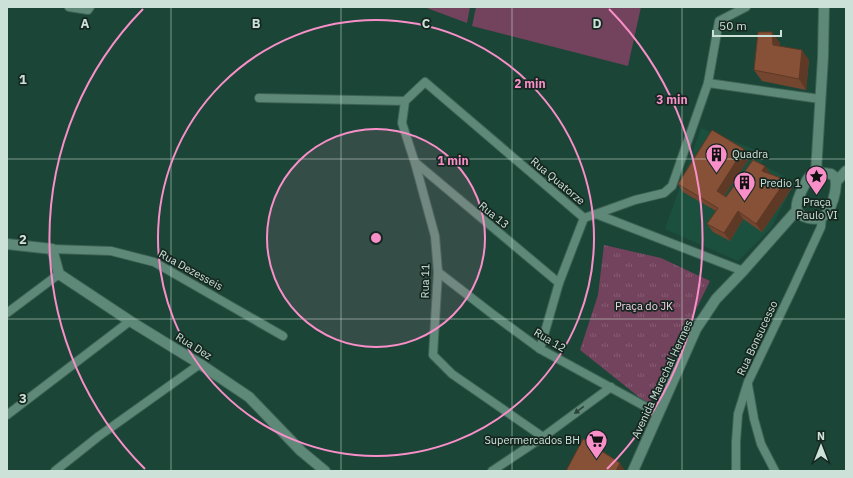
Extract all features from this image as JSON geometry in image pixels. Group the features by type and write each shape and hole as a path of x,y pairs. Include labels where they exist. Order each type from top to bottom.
{"street":[{"path":"69,7 89,9"},
{"name":"Rua Quatorze","path":"405,100 425,82 584,218 636,200 664,193 672,186 708,83 719,21 746,7"},
{"path":"816,172 823,57 824,7"},
{"path":"708,83 820,99"},
{"path":"259,98 405,100"},
{"name":"Rua 11","path":"405,100 402,123 415,163 435,236 438,272 433,355 452,374 543,437"},
{"name":"Rua 13","path":"415,163 559,284"},
{"path":"816,172 831,174 835,177 836,182 835,195 826,213 822,217 808,218 797,210 797,200 808,178 812,174 816,172"},
{"path":"836,182 846,172"},
{"name":"Avenida Marechal Hermes","path":"633,471 696,329 716,299 797,210"},
{"path":"596,214 743,271"},
{"name":"Rua Bonsucesso","path":"775,471 761,444 754,419 748,382 821,228 822,217"},
{"path":"540,349 559,284 584,218"},
{"name":"Rua Dezesseis","path":"7,244 52,249 111,251 154,262 283,336"},
{"path":"7,313 59,274 52,249"},
{"name":"Rua 12","path":"438,272 540,349 659,414"},
{"name":"Rua Dez","path":"59,274 249,397 301,451 325,471"},
{"path":"7,415 130,321"},
{"path":"55,471 99,436 200,364"},
{"path":"736,471 738,414 748,382"},
{"path":"492,471 543,437 610,387"}],"shaded area":[{"path":"701,128 765,154 761,164 795,182 771,228 738,261 665,229"}],"green space":[{"path":"424,7 470,7 467,23"},
{"path":"476,7 641,7 628,66 472,26"},
{"name":"Praça do JK","path":"604,245 661,258 710,281 649,405 580,350 598,295"}],"building":[{"path":"758,32 772,32 773,45 802,50 799,79 754,70"},
{"path":"712,130 744,149 717,191 726,197 753,160 765,166 762,171 786,180 756,224 738,211 724,233 707,224 718,208 678,184"},
{"path":"583,439 620,463 616,471 566,471"}],"place":[{"name":"Quadra","path":"716,174"},
{"name":"Praça Paulo VI","path":"817,196"},
{"name":"Predio 1","path":"744,202"},
{"name":"Supermercados BH","path":"596,460"}]}
